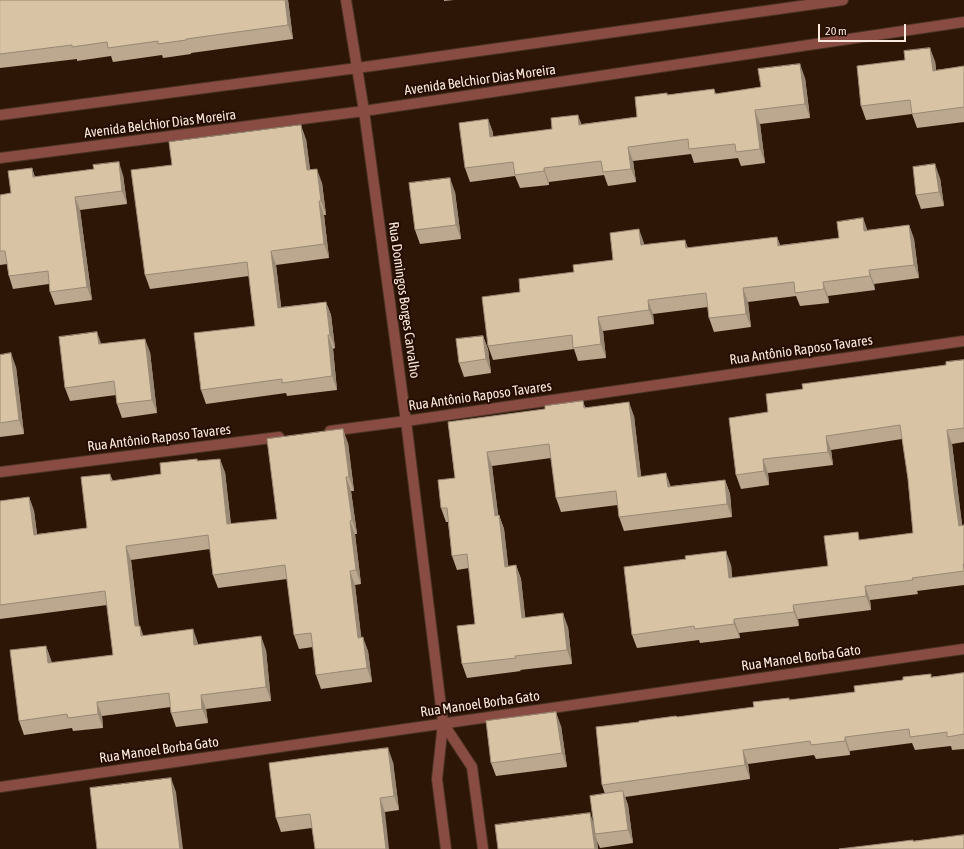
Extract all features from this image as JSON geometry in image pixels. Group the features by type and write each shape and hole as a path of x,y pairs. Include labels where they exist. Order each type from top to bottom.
{"street":[{"name":"Rua Domingos Borges Carvalho","path":"346,0 364,111 406,421 443,723 437,779 446,849"},
{"name":"Avenida Belchior Dias Moreira","path":"0,115 357,68 843,0"},
{"name":"Avenida Belchior Dias Moreira","path":"0,158 364,111 964,22"},
{"name":"Rua Antônio Raposo Tavares","path":"320,432 964,341"},
{"name":"Rua Antônio Raposo Tavares","path":"0,472 289,436"},
{"name":"Rua Manoel Borba Gato","path":"0,787 964,649"},
{"name":"Rua Domingos Borges Carvalho","path":"443,723 472,767 483,849"}],"building":[{"path":"0,0 285,0 288,25 158,44 158,41 108,48 107,42 0,54"},
{"path":"930,48 933,71 964,66 964,107 912,114 910,100 861,106 857,66 905,60 904,51"},
{"path":"800,64 805,104 755,110 760,149 736,152 735,144 689,149 688,139 628,147 631,169 603,172 601,161 544,168 544,171 515,175 513,162 465,168 459,123 488,119 490,137 552,129 551,118 578,115 579,125 637,117 635,97 667,93 667,95 714,89 715,94 761,87 758,69"},
{"path":"301,125 307,170 317,169 324,244 271,251 278,308 326,302 330,335 328,335 332,376 282,383 282,379 201,390 194,333 255,326 247,262 145,275 131,170 172,165 169,142"},
{"path":"119,162 122,191 75,197 87,287 50,292 48,271 9,276 5,251 0,251 0,195 11,193 8,171 32,168 33,177 94,169 93,165"},
{"path":"935,164 939,192 916,195 913,167"},
{"path":"450,178 456,225 415,230 409,183"},
{"path":"863,218 864,231 909,225 914,265 869,270 870,276 823,282 824,289 795,293 794,282 743,288 746,314 709,318 706,293 648,300 649,310 598,317 601,344 573,348 572,335 488,346 482,297 520,292 519,279 574,272 573,265 613,260 610,233 639,229 641,245 685,240 686,248 777,237 778,246 839,238 837,222"},
{"path":"97,332 99,344 145,339 152,400 117,404 114,381 65,388 59,337"},
{"path":"483,336 486,359 459,363 456,339"},
{"path":"11,353 19,420 0,423 0,355"},
{"path":"964,360 964,428 947,430 959,526 964,525 964,571 912,578 913,580 865,586 866,596 793,605 794,612 734,619 734,624 695,629 694,626 632,635 624,567 686,559 685,556 726,551 729,578 828,566 824,536 858,532 859,540 913,533 908,479 900,425 826,436 828,452 763,459 764,471 736,475 729,418 768,412 766,394 803,389 802,384 946,365 946,362"},
{"path":"583,401 584,408 629,402 638,477 666,473 668,487 725,480 727,504 619,517 616,491 556,498 549,444 487,452 495,516 499,515 505,567 516,565 522,618 563,613 567,650 462,664 457,626 475,624 467,554 452,556 447,508 441,508 438,480 455,478 448,422 545,409 545,406"},
{"path":"343,429 349,477 346,477 352,520 350,521 356,570 350,571 358,638 363,637 367,668 316,675 311,633 294,635 285,565 213,575 208,535 126,546 135,626 140,626 141,636 193,629 194,645 261,636 266,687 201,695 202,709 171,713 169,693 97,702 98,714 68,718 67,714 19,721 10,650 46,646 48,663 113,655 105,591 0,605 0,501 29,497 34,535 87,528 81,477 110,474 111,481 161,474 160,463 197,459 197,461 220,459 227,524 277,519 267,439"},
{"path":"964,673 964,734 947,737 947,732 910,737 909,729 845,737 845,741 811,745 810,741 743,750 745,765 602,785 596,727 754,707 753,702 789,698 789,700 855,692 854,686 903,680 903,677 931,674 931,677"},
{"path":"556,712 562,753 491,763 486,721"},
{"path":"388,748 394,796 380,798 386,849 315,849 310,814 276,818 269,763"},
{"path":"171,778 180,849 97,849 90,788"},
{"path":"623,791 628,830 595,834 590,796"},
{"path":"590,813 595,849 498,849 495,825"},
{"path":"964,835 964,849 839,849 913,840"}]}
